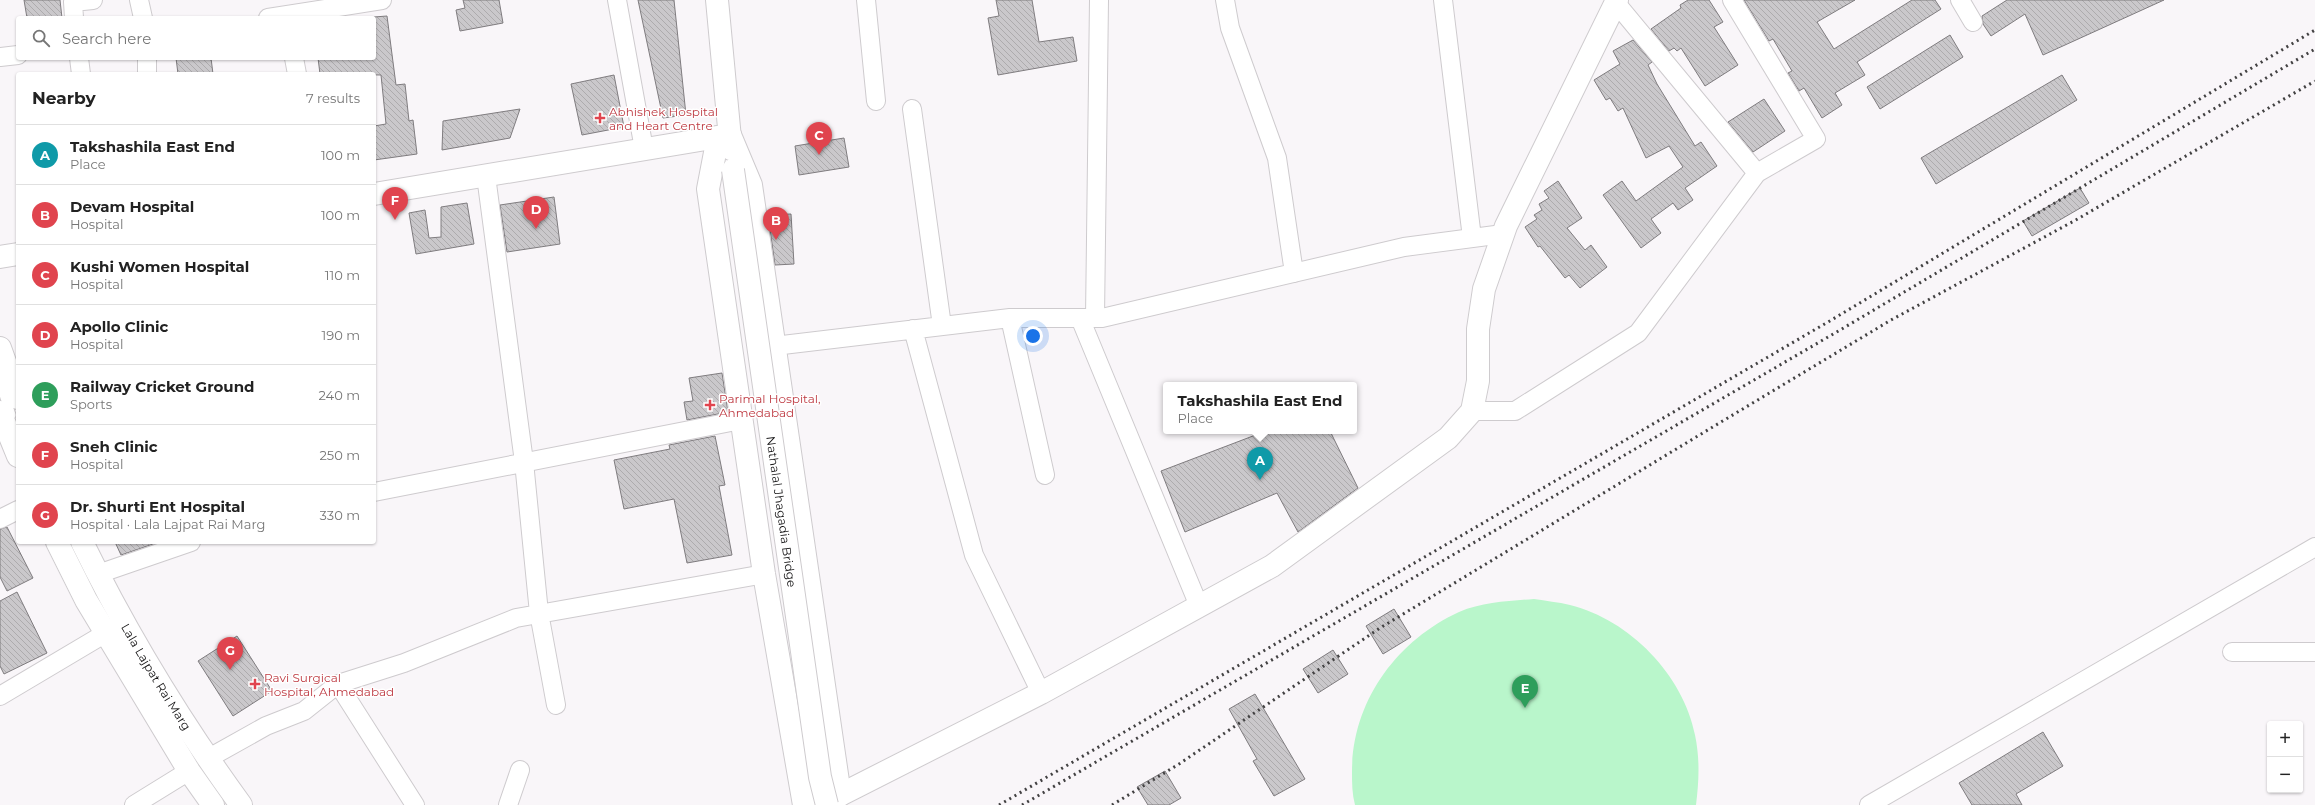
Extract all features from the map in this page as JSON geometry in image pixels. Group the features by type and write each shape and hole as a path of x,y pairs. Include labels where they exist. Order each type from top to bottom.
{"street":[{"path":"73,7 93,0"},
{"path":"139,0 143,16"},
{"path":"273,16 285,11 382,0"},
{"path":"617,0 644,150"},
{"path":"717,0 727,171"},
{"path":"866,0 876,102"},
{"path":"1099,0 1087,318 1199,606"},
{"path":"1225,0 1230,28 1277,158 1294,273"},
{"path":"1443,0 1472,238"},
{"path":"1472,411 1515,411 1638,333 1757,174 1816,139 1732,0"},
{"path":"1960,0 1973,22"},
{"path":"808,805 834,800 1041,693 1272,566 1448,438 1472,411 1478,381 1478,329 1484,289 1503,234 1617,1 1757,174"},
{"path":"0,57 16,55"},
{"path":"79,60 81,72"},
{"path":"147,60 148,72"},
{"path":"294,60 297,72"},
{"path":"912,109 942,326"},
{"path":"376,194 724,136"},
{"path":"724,136 751,185 774,346 834,800"},
{"path":"724,136 708,189 764,574 804,805"},
{"name":"Nathalal Jhagadia Bridge","path":"727,171 819,769 834,800"},
{"name":"Nathalal Jhagadia Bridge","path":"727,171 809,779 816,805"},
{"path":"486,176 524,462 540,613 556,705"},
{"path":"774,346 1010,318 1102,318 1404,248 1503,234"},
{"path":"0,257 16,254"},
{"path":"1010,318 1045,476"},
{"path":"913,329 974,555 1041,693"},
{"path":"0,348 16,392"},
{"path":"0,412 16,451"},
{"path":"376,492 741,420"},
{"path":"0,519 16,511"},
{"name":"Lala Lajpat Rai Marg","path":"58,544 86,600 109,629 189,771 221,799"},
{"name":"Lala Lajpat Rai Marg","path":"83,544 94,580 207,759 221,799"},
{"path":"94,580 187,544"},
{"path":"1868,805 2315,547"},
{"path":"207,759 266,726 304,711 338,684 404,663 516,618 764,574"},
{"path":"0,696 109,629"},
{"path":"2232,652 2315,652"},
{"path":"338,684 415,805"},
{"path":"508,805 520,770"},
{"path":"134,805 189,771"},
{"path":"789,805 792,803 799,805"}],"lane":[{"path":"0,383 16,427"},
{"path":"69,544 94,580"},
{"path":"109,629 177,732"}],"green space":[{"path":"1534,599 1570,605 1592,612 1613,623 1633,637 1666,671 1679,691 1689,713 1695,735 1698,753 1698,787 1696,805 1355,805 1352,772 1354,746 1360,722 1369,698 1397,657 1416,639 1436,624 1459,612 1487,604"}],"building":[{"path":"24,0 60,0 62,16 27,16"},
{"path":"463,0 499,0 503,23 460,31 456,10 465,8"},
{"path":"638,0 674,0 686,115 663,118"},
{"path":"996,0 1032,0 1039,42 1073,37 1077,61 998,75 988,18 999,16"},
{"path":"1688,0 1709,0 1723,22 1714,27 1738,65 1705,86 1681,48 1677,51 1674,48 1669,51 1651,29 1681,8 1680,5"},
{"path":"1744,0 1855,0 1817,22 1834,49 1912,0 1935,0 1941,9 1857,62 1865,75 1835,93 1842,105 1822,118 1804,88 1799,91 1788,73 1792,71 1773,39 1769,41"},
{"path":"2007,0 2164,0 2043,55 2025,14 1991,36 1983,24 1982,16"},
{"path":"387,16 396,85 405,84 409,121 413,120 417,154 376,160 376,126 386,124 381,75 376,75 376,72 320,72 318,60 376,60 376,17"},
{"path":"1950,35 1963,57 1880,109 1867,87"},
{"path":"1633,40 1652,62 1648,65 1657,84 1695,146 1701,142 1717,166 1685,188 1693,200 1678,210 1673,203 1651,219 1661,233 1641,248 1603,195 1622,181 1636,201 1683,167 1669,146 1646,158 1623,108 1618,111 1610,98 1606,100 1594,80 1620,64 1613,51"},
{"path":"176,60 211,60 213,72 178,72"},
{"path":"614,75 624,127 582,135 571,84"},
{"path":"2062,75 2077,100 1936,184 1921,158"},
{"path":"1764,99 1785,131 1753,152 1728,122"},
{"path":"520,109 510,138 442,150 443,121"},
{"path":"844,138 849,167 799,175 795,146"},
{"path":"1558,181 1582,218 1567,228 1585,250 1591,245 1607,267 1580,288 1569,275 1565,278 1540,246 1538,247 1525,227 1537,219 1534,215 1542,210 1539,204 1549,198 1544,191"},
{"path":"2080,188 2089,203 2032,236 2023,221"},
{"path":"554,197 560,244 507,252 500,205"},
{"path":"467,203 474,244 416,254 409,213 425,210 429,238 441,237 441,207"},
{"path":"791,214 794,264 775,265 768,215"},
{"path":"722,373 728,412 687,420 684,402 693,401 689,378"},
{"path":"1258,434 1331,434 1358,488 1298,532 1277,493 1185,532 1161,471"},
{"path":"715,436 725,485 719,486 732,555 687,563 674,499 624,509 614,460 670,449 669,445"},
{"path":"7,527 33,578 7,591 0,577 0,529"},
{"path":"116,544 153,544 121,555"},
{"path":"17,592 47,653 4,674 0,666 0,601"},
{"path":"1394,609 1411,637 1383,654 1366,626"},
{"path":"237,636 272,691 233,716 198,661"},
{"path":"1333,650 1348,674 1318,693 1303,669"},
{"path":"1255,694 1305,779 1274,796 1253,761 1257,759 1229,709"},
{"path":"2043,732 2063,766 2016,794 2022,805 1972,805 1959,783"},
{"path":"1165,771 1181,798 1169,805 1148,805 1137,787"}],"railway":[{"path":"999,805 1828,322 2315,30"},
{"path":"1022,805 1835,333 2315,49"},
{"path":"1112,805 1179,764 1380,628 1721,422 1891,320 2074,221 2315,81"}],"place":[{"name":"Abhishek Hospital and Heart Centre","path":"600,118"},
{"name":"Kushi Women Hospital","path":"819,155"},
{"name":"Sneh Clinic","path":"395,220"},
{"name":"Apollo Clinic","path":"536,229"},
{"name":"Devam Hospital","path":"776,240"},
{"name":"Parimal Hospital, Ahmedabad","path":"710,405"},
{"name":"Takshashila East End","path":"1260,480"},
{"name":"Dr. Shurti Ent Hospital","path":"230,670"},
{"name":"Ravi Surgical Hospital, Ahmedabad","path":"255,684"},
{"name":"Railway Cricket Ground","path":"1525,708"}]}
